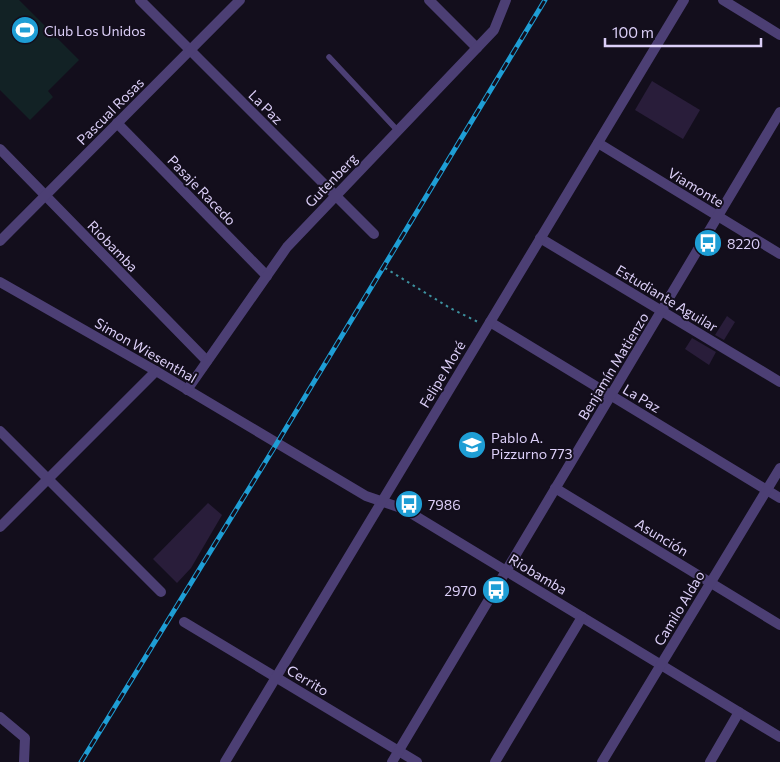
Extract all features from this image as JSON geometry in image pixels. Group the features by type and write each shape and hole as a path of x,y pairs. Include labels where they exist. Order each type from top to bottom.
{"street":[{"name":"La Paz","path":"140,0 374,234"},
{"name":"Pascual Rosas","path":"0,241 240,0"},
{"path":"429,0 477,48"},
{"name":"Gutenberg","path":"187,390 287,247 494,30 506,0"},
{"name":"Felipe Moré","path":"225,762 684,0"},
{"path":"723,0 780,34"},
{"name":"Benjamín Matienzo","path":"392,762 780,112"},
{"name":"Pasaje Racedo","path":"117,123 267,276"},
{"name":"Viamonte","path":"598,143 780,254"},
{"name":"Riobamba","path":"0,149 207,361"},
{"name":"Estudiante Aguilar","path":"540,238 780,382"},
{"name":"Simon Wiesenthal","path":"0,282 277,443"},
{"name":"La Paz","path":"488,325 611,395 780,498"},
{"path":"0,527 156,371"},
{"path":"0,431 161,592"},
{"name":"Riobamba","path":"277,443 366,496 404,509 780,737"},
{"name":"Camilo Aldao","path":"602,762 780,468"},
{"name":"Asunción","path":"555,488 780,625"},
{"path":"495,762 582,617"},
{"name":"Cerrito","path":"184,622 417,762"},
{"path":"710,762 739,712"},
{"path":"0,717 25,738 24,757"}],"lane":[{"path":"329,57 398,130"}],"path":[{"path":"385,268 450,308 488,325"}],"shaded area":[{"name":"Club Los Unidos","path":"0,0 19,0 79,60 48,91 53,97 30,120 0,90"}],"building":[{"path":"652,81 700,110 683,139 635,110"},
{"path":"727,316 735,322 724,340 715,335"},
{"path":"692,338 716,352 709,365 685,349"},
{"path":"208,503 222,515 191,568 177,583 153,559"}],"railway":[{"path":"81,762 545,0"}],"place":[{"name":"Club Los Unidos","path":"25,30"},
{"name":"8220","path":"708,243"},
{"name":"Pablo A. Pizzurno 773","path":"472,445"},
{"name":"7986","path":"409,504"},
{"name":"2970","path":"496,590"}]}
